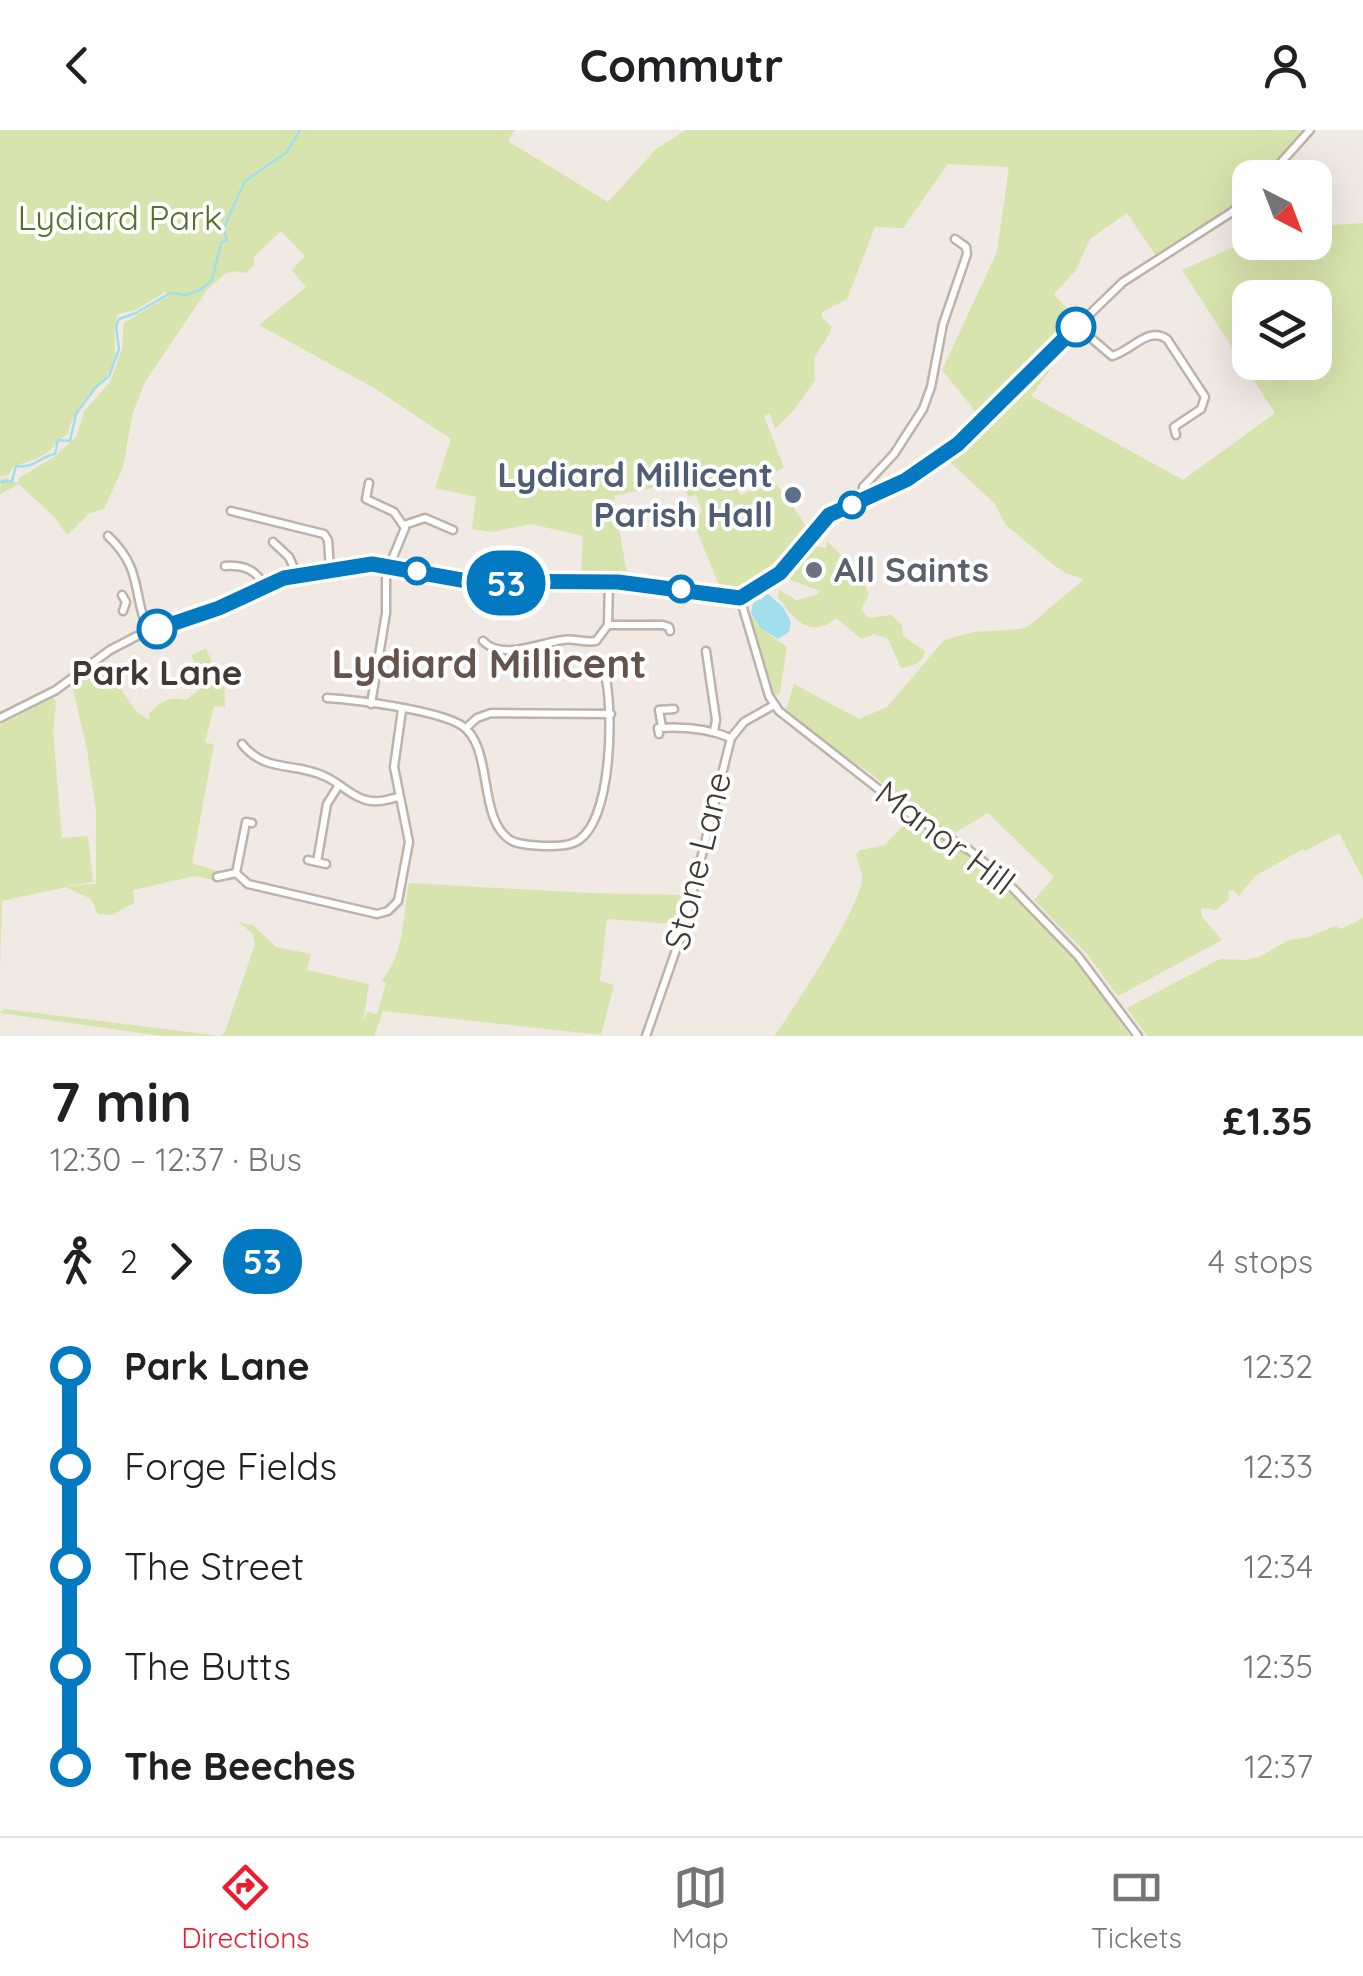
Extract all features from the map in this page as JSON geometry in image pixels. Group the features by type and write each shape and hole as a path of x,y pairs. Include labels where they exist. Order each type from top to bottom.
{"street":[{"path":"1283,160 1310,130"},
{"path":"0,718 46,696 110,650 148,631 213,611 297,574 388,565 467,581 609,581 740,598 780,573 829,515 915,475 958,444 1123,282 1232,212"},
{"path":"862,500 863,486 894,454 926,402 943,324 968,254 956,239"},
{"path":"1077,326 1112,356 1159,330 1205,397 1201,409 1173,429"},
{"path":"369,484 366,498 394,512 404,526"},
{"path":"230,510 324,534 330,570"},
{"path":"371,704 385,620 385,578 404,526 427,518 453,530"},
{"path":"108,536 134,569 138,601 148,631"},
{"path":"273,542 297,574"},
{"path":"225,566 254,571 264,587"},
{"path":"483,646 522,649 565,640 593,642 602,637 608,626 609,581"},
{"path":"124,611 124,598 138,601"},
{"path":"740,598 774,705"},
{"path":"608,626 663,625 670,632"},
{"path":"706,651 716,720 714,731"},
{"path":"327,698 437,716 466,728 475,743 494,817 504,835 518,844 564,846 586,834 596,813 609,752 611,714 606,679"},
{"name":"Stone Lane","path":"646,1036 686,921 730,738 744,722 774,705"},
{"name":"Manor Hill","path":"774,705 799,730 909,813 969,850 1002,876 1078,956 1138,1036"},
{"path":"674,709 659,710 661,731 714,731 730,738"},
{"path":"217,876 236,873 254,886 374,914 393,907 399,896 409,842 394,761 402,710"},
{"path":"466,728 491,713 611,714"},
{"path":"242,744 253,757 265,763 320,774 367,800 380,802 398,797"},
{"path":"317,862 327,804 339,786"},
{"path":"236,873 246,822"}],"green space":[{"name":"Lydiard Park","path":"0,130 515,130 508,141 608,202 656,149 686,130 1305,130 1276,160 1232,160 1232,204 1156,256 1127,213 1090,239 1076,270 1054,294 1078,321 980,417 942,370 997,252 1009,167 948,164 903,228 875,227 847,299 822,312 831,331 814,358 815,380 775,429 770,414 764,416 784,468 738,490 741,495 773,479 809,530 770,571 746,587 721,590 695,526 702,512 696,495 688,497 681,482 614,496 627,575 581,576 583,536 531,524 492,532 472,529 476,497 435,488 451,439 374,388 259,325 306,287 292,270 305,256 281,231 253,258 255,265 245,273 225,274 207,290 145,382 133,412 123,467 104,509 90,513 67,535 19,484 0,494 1,479 18,483 19,478 54,457 77,436 84,411 110,382 122,349 124,323 168,296 165,292 136,310 118,314 111,367 79,409 68,434 44,455 0,476"},
{"path":"1363,223 1363,879 1339,833 1303,849 1255,876 1239,896 1233,890 1228,892 1229,899 1216,910 1201,908 1202,917 1222,940 1118,996 1087,954 1034,900 1054,877 988,813 953,834 914,812 873,775 808,732 786,709 794,684 859,719 887,707 944,640 974,632 1021,629 1084,579 1051,563 1006,525 994,503 950,462 936,470 931,467 996,413 1048,361 1052,367 1031,396 1183,480 1275,413 1254,380 1332,380 1332,280 1232,280 1232,347 1182,270 1232,248 1232,260 1332,260 1332,225"},
{"path":"827,541 855,569 869,594 861,609 868,618 891,615 902,625 903,636 925,651 919,662 901,668 888,639 874,634 862,639 836,618 811,627 796,619 784,605 778,597 779,590 796,600 820,591 790,580 789,575 809,545 826,548"},
{"path":"748,611 760,628 787,647 780,692 775,696 752,633"},
{"path":"206,648 218,678 206,684 224,679 225,707 214,706 205,743 214,744 192,863 217,871 213,880 195,876 133,890 134,903 112,915 98,914 91,899 66,887 2,901 0,968 0,725 53,698 56,702 53,731 62,838 88,836 93,882 66,886 96,884 96,812 72,686 103,662 135,710 149,720 149,714 161,703 186,700 205,685 191,655"},
{"path":"910,818 974,857 1026,900 1081,966 1130,1036 774,1036 851,910 862,878 856,855 860,850 885,845"},
{"path":"409,883 683,895 673,924 607,919 600,981 614,985 601,1035 383,1011 374,1036 221,1036 255,944 252,933 238,922 253,925 276,947 311,954 307,970 369,984 363,1022 367,1012 377,1014 386,983 381,981 399,948"},
{"path":"1363,918 1363,1036 1147,1036 1127,1008 1220,959 1259,957 1289,940 1335,926 1341,929"},
{"path":"4,1009 221,1036 161,1036 0,1013"}],"water":[{"path":"767,593 783,607 791,622 789,632 778,639 760,628 751,613 754,598 761,600"}],"waterway":[{"path":"0,482 12,481 16,466 55,454 58,440 70,441 76,414 109,376 119,349 119,319 170,293 186,295 200,290 212,280 221,243 227,240 223,229 245,181 287,152 300,130"}],"bus line":[{"name":"53","path":"157,629 219,608 297,574 372,564 467,581 618,582 740,598 780,573 829,515 906,480 958,444 1076,327"}],"place":[{"name":"Lydiard Millicent Parish Hall","path":"793,495"},
{"name":"All Saints","path":"814,570"},
{"name":"Park Lane","path":"157,629"}],"district":[{"name":"Lydiard Millicent","path":"489,664"}]}
